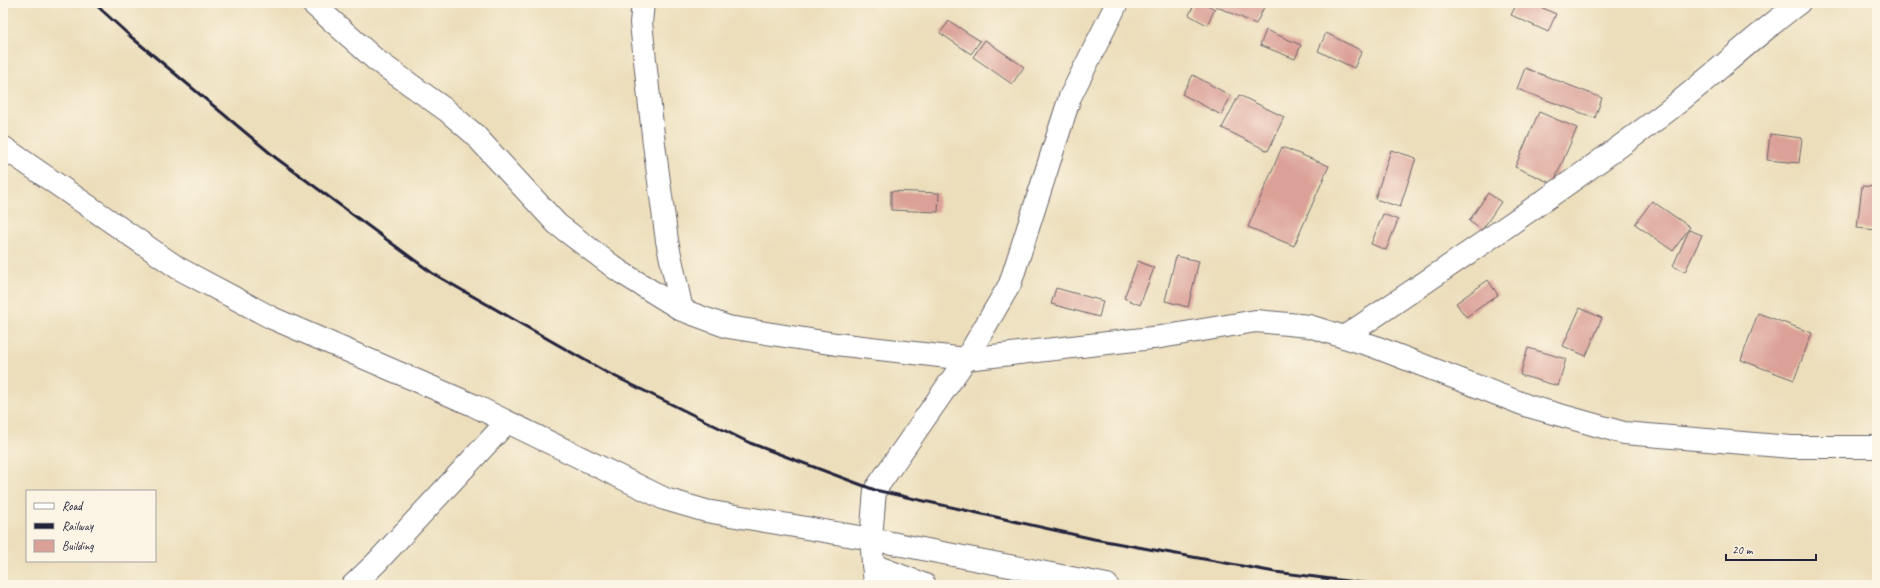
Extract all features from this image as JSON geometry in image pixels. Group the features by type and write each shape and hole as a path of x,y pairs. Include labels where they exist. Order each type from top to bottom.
{"street":[{"path":"312,3 376,60 446,110 474,134 558,224 619,271 682,310 728,327 836,344 966,359 1161,337 1256,321 1309,326 1373,346 1528,406 1624,433 1791,447 1877,447"},
{"path":"642,3 641,23 654,144 667,241 682,310"},
{"path":"925,585 874,575 871,539 875,490 966,359 1010,284 1070,97 1117,3"},
{"path":"1344,337 1532,211 1663,115 1761,32 1799,3"},
{"path":"3,147 178,268 272,318 473,405 665,498 706,511 871,539 1107,585"},
{"path":"353,585 376,563 507,422"}],"building":[{"path":"1195,3 1203,3 1215,9 1207,25 1189,15"},
{"path":"1217,3 1261,3 1265,5 1256,24 1215,6"},
{"path":"1517,3 1532,3 1556,14 1548,32 1511,15"},
{"path":"949,21 980,41 971,54 940,33"},
{"path":"1266,30 1301,45 1295,59 1260,45"},
{"path":"1326,33 1362,51 1354,68 1318,51"},
{"path":"985,40 1024,67 1012,84 973,57"},
{"path":"1525,68 1602,98 1595,118 1517,89"},
{"path":"1193,75 1231,96 1221,115 1182,94"},
{"path":"1239,95 1284,117 1268,151 1222,128"},
{"path":"1539,112 1577,128 1553,184 1515,167"},
{"path":"1770,134 1802,138 1799,163 1767,160"},
{"path":"1282,147 1329,166 1294,246 1248,227"},
{"path":"1391,150 1416,158 1400,207 1375,199"},
{"path":"1862,186 1877,187 1877,230 1857,228"},
{"path":"891,191 939,193 938,212 891,210"},
{"path":"1488,193 1501,202 1482,230 1469,221"},
{"path":"1652,201 1690,227 1673,251 1635,224"},
{"path":"1383,214 1398,220 1386,250 1371,244"},
{"path":"1689,230 1702,235 1685,272 1673,266"},
{"path":"1176,256 1199,261 1188,307 1165,301"},
{"path":"1138,261 1154,268 1140,305 1124,298"},
{"path":"1488,280 1498,295 1466,317 1456,303"},
{"path":"1056,288 1103,301 1099,317 1051,304"},
{"path":"1580,308 1602,318 1586,356 1563,346"},
{"path":"1758,313 1812,333 1794,380 1741,360"},
{"path":"1528,348 1566,359 1558,386 1520,375"}],"railway":[{"path":"94,3 130,36 276,158 432,273 604,371 750,443 875,490 1094,539 1275,572 1380,585"}]}
